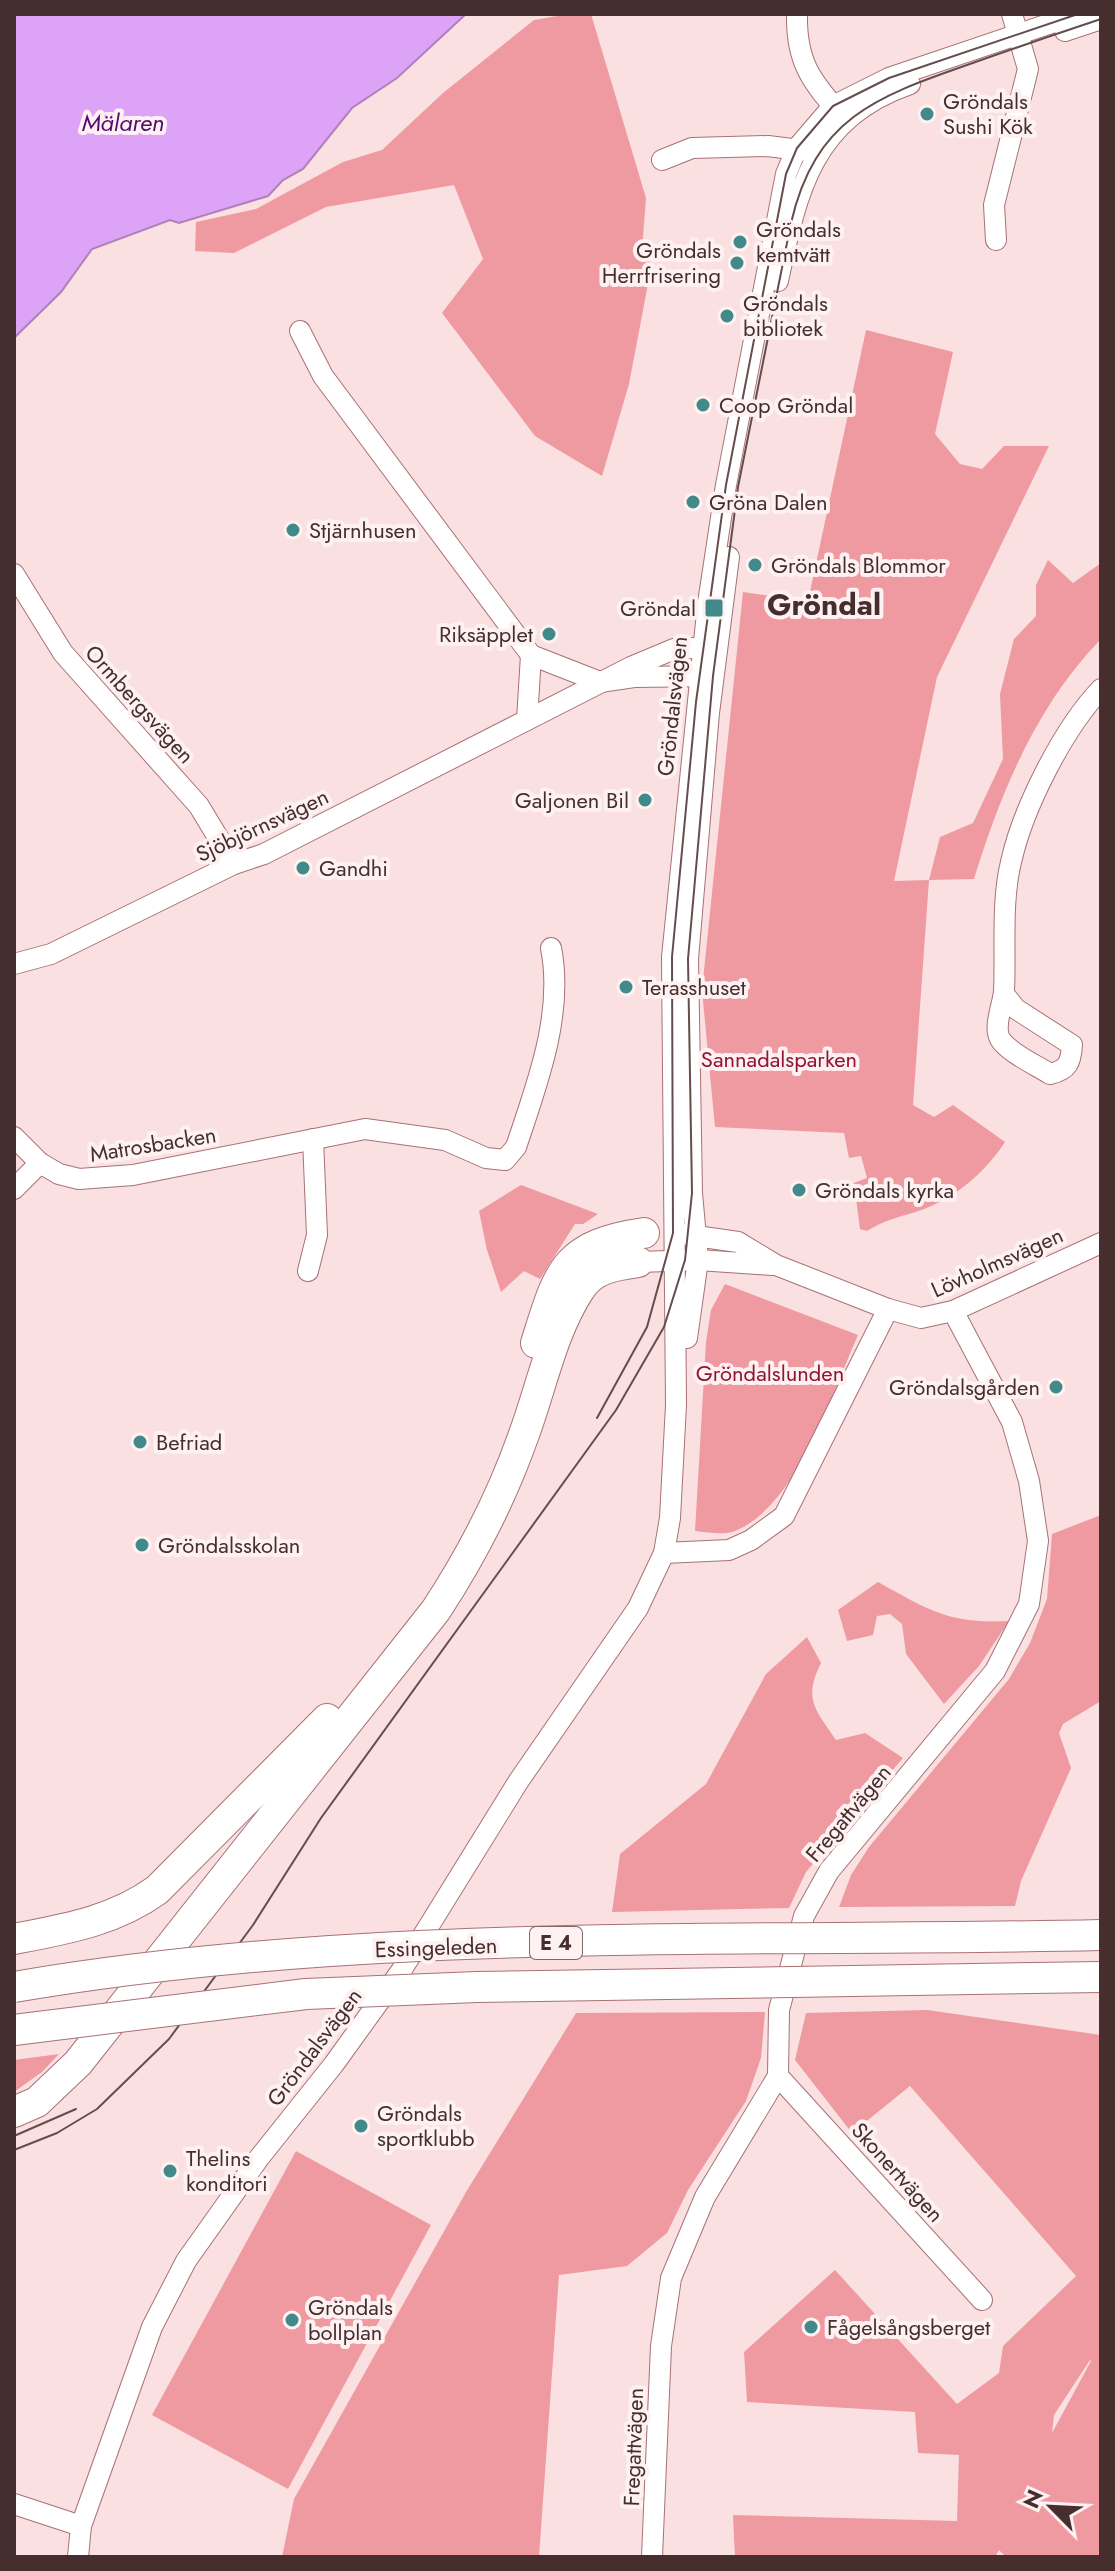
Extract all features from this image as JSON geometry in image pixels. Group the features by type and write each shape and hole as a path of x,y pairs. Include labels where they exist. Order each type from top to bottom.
{"highway":[{"path":"14,1939 72,1928 133,1907 157,1890 338,1707 409,1621 443,1572 473,1513 516,1405 555,1284 570,1260 594,1244 652,1243"},
{"path":"14,2112 37,2102 78,2063 436,1610 474,1549 499,1499 565,1318 580,1287 652,1243"},
{"name":"Essingeleden","path":"14,1987 167,1964 311,1951 470,1945 1101,1935"},
{"name":"Essingeleden","path":"14,2030 306,1994 477,1987 1101,1977"}],"street":[{"path":"797,14 796,42 803,65 840,114"},
{"path":"996,240 994,205 1028,69 1012,14"},
{"name":"Gröndalsvägen","path":"1020,40 1078,14"},
{"name":"Gröndalsvägen","path":"710,647 726,485 780,204 797,148 889,78 1101,19"},
{"name":"Gröndalsvägen","path":"78,2557 81,2526 152,2327 186,2261 259,2158 334,2064 401,1971 518,1782 638,1608 655,1579 664,1553 670,1518 676,1405 676,1261 652,1243 672,957 706,676 763,355 796,201 840,114"},
{"path":"662,160 692,148 797,148 818,154"},
{"path":"300,331 323,376 531,655 527,720"},
{"name":"Ormbergsvägen","path":"14,574 63,653 199,806 234,864"},
{"name":"Sjöbjörnsvägen","path":"14,964 51,954 234,864 264,854 600,682 674,649 710,647"},
{"name":"Sjöbjörnsvägen","path":"531,655 600,682 634,677 706,676"},
{"name":"Gröndalsvägen","path":"676,1405 698,1260 688,959 706,676"},
{"path":"1004,994 1011,863 1040,787 1066,738 1101,689"},
{"name":"Matrosbacken","path":"14,1137 40,1163 59,1174 99,1180 365,1129 414,1133 445,1140 486,1158 505,1160 516,1147 549,1035 557,977 551,948"},
{"path":"308,1271 317,1235 313,1139"},
{"path":"14,1189 40,1163"},
{"name":"Lövholmsvägen","path":"652,1243 695,1234 738,1242 776,1265 888,1309 921,1318 953,1311 1101,1243"},
{"name":"Lövholmsvägen","path":"652,1243 676,1261 776,1265"},
{"path":"664,1553 729,1550 784,1516 888,1309"},
{"name":"Fregattvägen","path":"652,2557 661,2346 671,2278 705,2197 778,2076 779,2010 789,1962 814,1893 995,1671 1029,1604 1038,1541 1029,1481 1012,1422 953,1311"},
{"name":"Skonertvägen","path":"778,2076 982,2300"},
{"path":"14,2504 81,2526"}],"green space":[{"path":"591,14 646,198 643,237 651,268 629,384 602,476 535,436 442,313 483,259 454,185 326,207 234,253 195,251 196,222 256,209 343,162 382,150 443,93 534,20"},
{"name":"Sannadalsparken","path":"866,330 953,352 935,434 960,464 982,469 1004,446 1049,446 937,677 894,881 929,880 913,1105 934,1117 953,1105 1005,1142 980,1173 960,1190 924,1209 888,1220 867,1231 860,1229 854,1183 867,1178 861,1156 849,1158 844,1133 715,1127 702,990 743,592 808,601"},
{"path":"1048,560 1073,583 1101,563 1101,639 1078,665 1039,721 1009,782 974,879 929,880 940,837 973,823 1003,759 1000,694 1014,639 1036,616 1036,585"},
{"path":"521,1185 598,1214 583,1224 575,1224 540,1279 524,1271 501,1292 487,1250 479,1211"},
{"name":"Gröndalslunden","path":"725,1284 858,1335 824,1417 793,1475 755,1520 732,1532 719,1533 695,1531 706,1342 711,1310"},
{"path":"1101,1515 1101,1701 1063,1724 1059,1733 1071,1768 1021,1881 1015,1906 839,1907 851,1875 869,1847 1009,1679 1030,1643 1047,1599 1052,1534"},
{"path":"878,1582 940,1613 970,1620 1009,1621 979,1666 944,1704 906,1654 902,1624 890,1614 877,1616 873,1635 847,1641 838,1610"},
{"path":"807,1637 821,1663 813,1686 814,1703 836,1740 865,1733 903,1758 806,1872 789,1908 612,1912 620,1854 706,1784 766,1674"},
{"path":"927,2010 1101,2035 1101,2557 1006,2557 999,2550 995,2557 735,2557 733,2515 957,2521 959,2455 918,2453 915,2412 747,2402 744,2352 835,2270 957,2404 999,2373 1003,2346 1076,2276 910,2086 852,2133 795,2060 806,2013","holes":["1091,2361 1052,2433 1054,2415"]},
{"path":"765,2012 761,2058 746,2101 688,2190 667,2233 627,2266 559,2275 539,2557 282,2557 294,2499 466,2192 576,2013"},
{"path":"59,2054 42,2072 14,2092 14,2060"},
{"name":"Gröndals bollplan","path":"296,2151 431,2225 288,2489 152,2415"}],"water":[{"name":"Mälaren","path":"14,14 466,14 397,78 352,108 303,169 283,180 268,196 179,223 170,220 92,249 61,292 14,338"}],"tram line":[{"path":"597,1418 647,1327 673,1233 672,957 696,702 726,485 786,174 797,148 833,106 889,78 1078,14"},
{"path":"14,2150 57,2133 97,2109 169,2039 253,1925 321,1818 616,1410 664,1327 685,1260 692,1193 688,959 713,676 738,487 791,223 802,188 816,159 833,136 877,102 934,77 1101,19"},
{"path":"14,2136 76,2109"}],"place":[{"name":"Gröndals Sushi Kök","path":"927,114"},
{"name":"Gröndals kemtvätt","path":"740,242"},
{"name":"Gröndals Herrfrisering","path":"737,263"},
{"name":"Gröndals bibliotek","path":"727,316"},
{"name":"Coop Gröndal","path":"703,405"},
{"name":"Gröna Dalen","path":"693,502"},
{"name":"Stjärnhusen","path":"293,530"},
{"name":"Gröndals Blommor","path":"755,565"},
{"name":"Gröndal","path":"714,608"},
{"name":"Riksäpplet","path":"549,634"},
{"name":"Galjonen Bil","path":"645,800"},
{"name":"Gandhi","path":"303,868"},
{"name":"Terasshuset","path":"626,987"},
{"name":"Gröndals kyrka","path":"799,1190"},
{"name":"Gröndalsgården","path":"1056,1387"},
{"name":"Befriad","path":"140,1442"},
{"name":"Gröndalsskolan","path":"142,1545"},
{"name":"Gröndals sportklubb","path":"361,2126"},
{"name":"Thelins konditori","path":"170,2171"},
{"name":"Gröndals bollplan","path":"292,2320"},
{"name":"Fågelsångsberget","path":"811,2327"}],"district":[{"name":"Gröndal","path":"824,604"}]}
